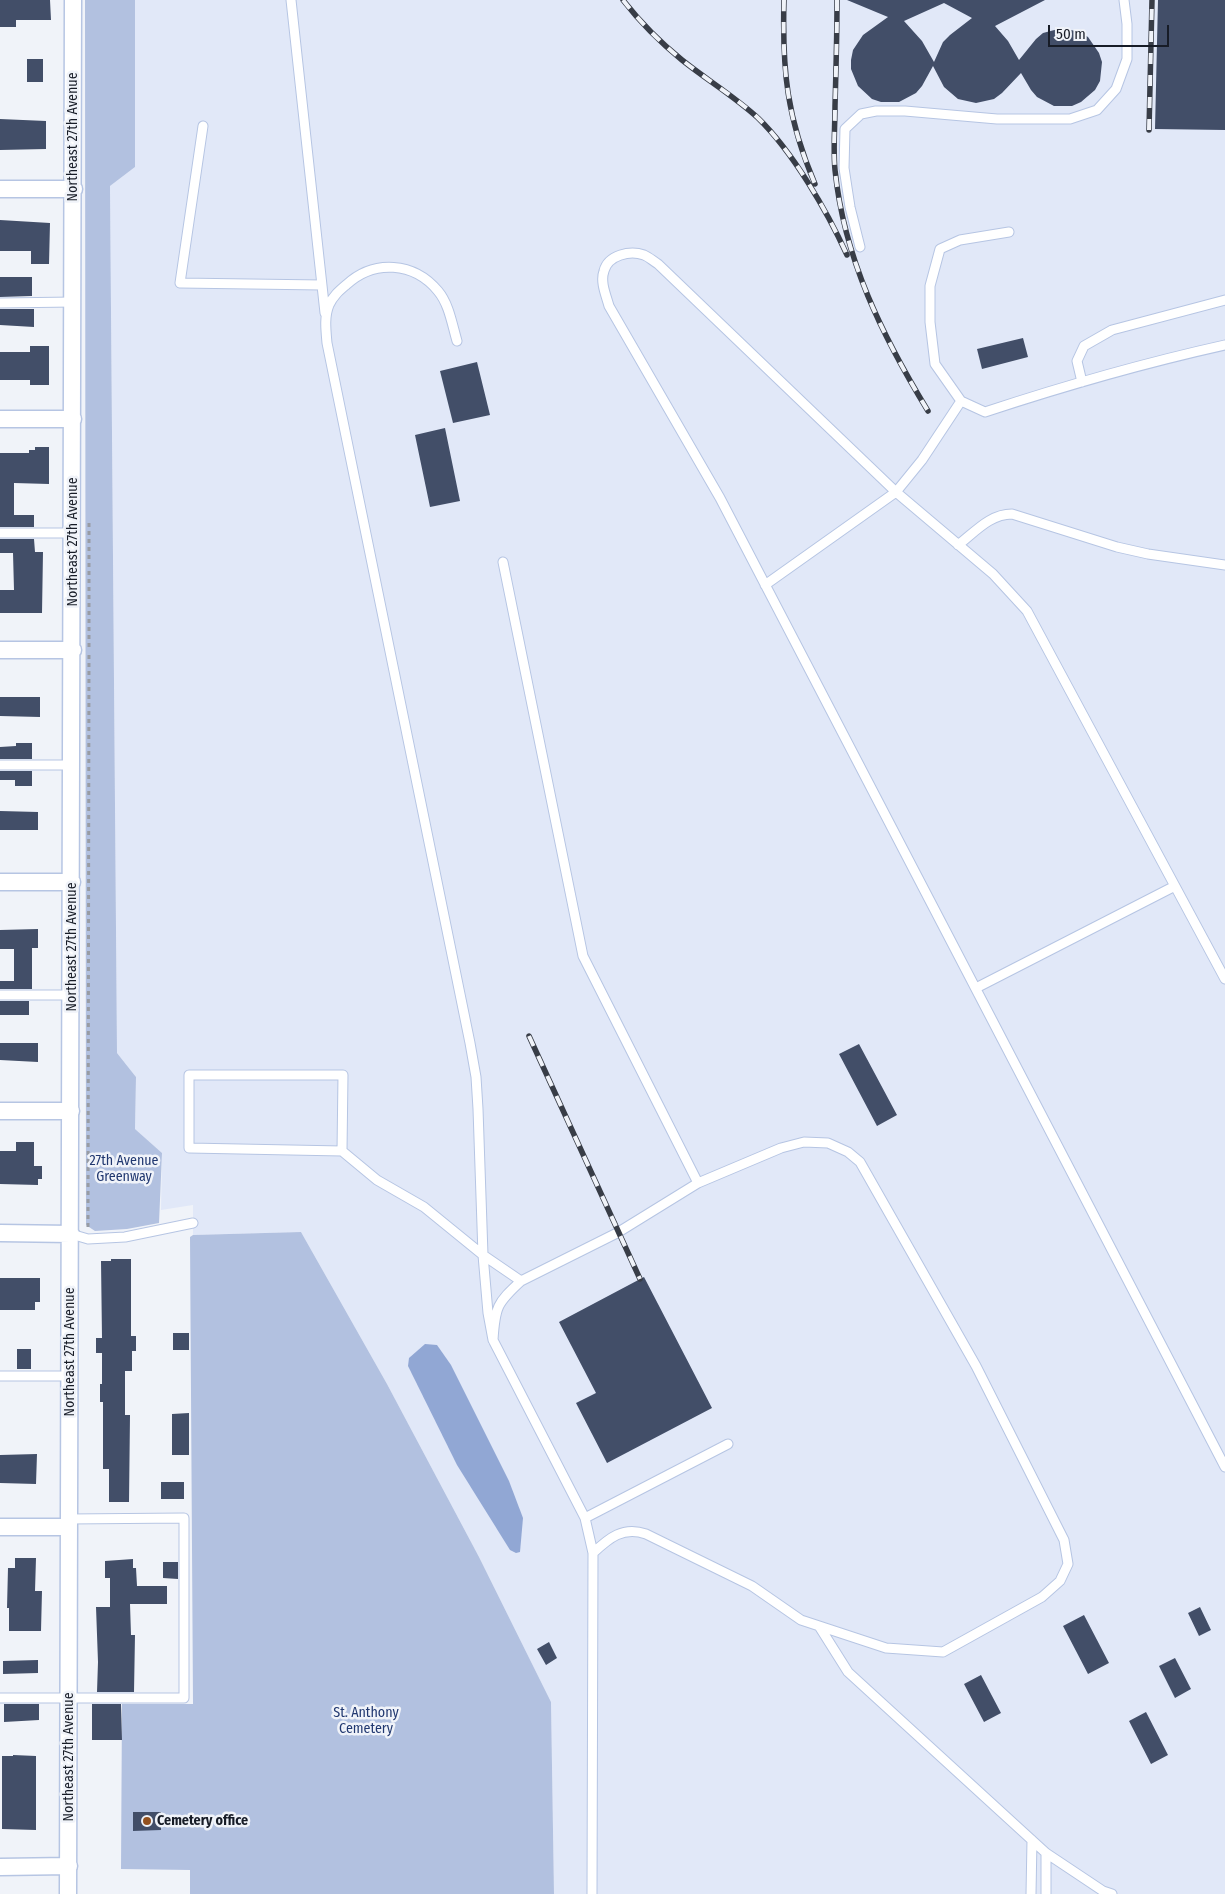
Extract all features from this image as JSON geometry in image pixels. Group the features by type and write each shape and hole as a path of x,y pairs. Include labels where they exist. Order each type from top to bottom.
{"street":[{"name":"Northeast 27th Avenue","path":"68,1894 74,302 73,0"},
{"path":"0,189 74,189"},
{"path":"0,419 73,419"},
{"path":"0,650 73,650"},
{"path":"0,882 72,882"},
{"path":"0,1111 71,1111"},
{"path":"0,1233 71,1234"},
{"path":"0,1527 69,1523"},
{"path":"0,1867 69,1866"}],"lane":[{"path":"291,0 327,343 476,1077 483,1255 488,1313 493,1340 585,1518 593,1553 592,1894"},
{"path":"860,247 850,207 844,168 845,129 861,114 876,111 905,111 997,119 1070,119 1097,110 1116,89 1127,59 1127,24 1124,0"},
{"path":"203,126 180,283 322,284"},
{"path":"1009,232 960,240 940,249 930,286 930,322 935,364 961,401 985,412 1175,356 1225,345"},
{"path":"1225,979 1027,611 993,574 896,492 658,264 643,255 625,253 611,259 604,270 603,287 609,306 720,498 1225,1467"},
{"path":"326,322 329,306 334,296 352,280 368,271 384,266 400,267 414,271 426,279 439,292 449,312 457,341"},
{"path":"1082,382 1077,361 1084,346 1112,330 1225,300"},
{"path":"0,302 74,302"},
{"path":"765,585 896,492 922,460 961,401"},
{"path":"958,545 988,520 1002,514 1012,514 1117,547 1148,554 1225,565"},
{"path":"0,533 73,533"},
{"path":"502,562 584,956 698,1183"},
{"path":"0,765 72,764"},
{"path":"976,988 1175,886"},
{"path":"0,995 71,995"},
{"path":"342,1151 343,1075 189,1074 189,1148 342,1151 377,1180 424,1207 483,1255 521,1281"},
{"path":"493,1340 494,1314 504,1296 521,1281 617,1233 698,1183 781,1148 804,1142 828,1143 848,1152 860,1162 976,1366 1064,1540 1068,1564 1060,1582 1042,1598 943,1652 886,1648 801,1620 752,1586 637,1531 629,1531 609,1537 593,1553"},
{"path":"71,1234 88,1239 125,1237 193,1223"},
{"path":"0,1376 70,1376"},
{"path":"585,1518 728,1444"},
{"path":"0,1698 184,1698 184,1518 69,1523"},
{"path":"819,1626 848,1672 1046,1853 1112,1894"},
{"path":"1031,1894 1032,1840"},
{"path":"1046,1853 1046,1894"}],"path":[{"path":"88,1232 89,516"}],"shaded area":[{"path":"135,0 1225,0 1225,1894 554,1894 551,1702 479,1557 387,1384 301,1232 193,1235 193,1205 161,1210 162,1153 135,1129 136,1077 117,1053 110,186 135,167"},
{"path":"425,1344 437,1345 451,1365 509,1481 523,1518 520,1552 516,1553 510,1550 457,1465 408,1366 409,1358"}],"green space":[{"name":"27th Avenue Greenway","path":"85,0 135,0 135,167 110,186 117,1053 136,1077 135,1129 162,1153 159,1223 127,1229 95,1231 86,1225"},
{"name":"St. Anthony Cemetery","path":"301,1232 387,1384 479,1557 551,1702 554,1894 190,1894 190,1870 121,1869 122,1704 193,1704 190,1237 193,1235"}],"building":[{"path":"0,0 50,0 51,20 16,20 16,27 0,27"},
{"path":"847,0 1045,0 995,26 1008,41 1019,60 1043,33 1062,28 1080,32 1088,37 1099,53 1102,62 1100,81 1095,90 1081,102 1072,106 1054,106 1037,97 1021,73 994,99 976,103 958,99 944,87 933,66 916,93 899,102 881,102 872,99 858,86 851,69 851,60 853,50 863,35 888,17","holes":["944,3 972,18 943,42 934,62 922,41 904,21"]},
{"path":"1158,0 1225,0 1225,130 1155,129"},
{"path":"27,59 43,59 43,82 27,82"},
{"path":"0,119 46,121 46,149 0,150"},
{"path":"0,220 50,223 49,264 31,264 31,251 0,251"},
{"path":"0,277 32,277 32,296 0,297"},
{"path":"0,309 34,309 34,327 0,325"},
{"path":"1023,338 1028,357 982,369 977,349"},
{"path":"30,346 49,346 49,385 30,385 30,380 0,380 0,352 30,352"},
{"path":"477,362 490,415 453,423 440,371"},
{"path":"445,428 460,501 430,507 415,435"},
{"path":"35,447 49,447 49,484 14,483 14,515 34,515 34,527 0,527 0,453 29,453 29,450 35,450"},
{"path":"0,539 34,539 35,552 43,552 42,613 0,613 0,590 14,590 13,553 0,553"},
{"path":"0,697 40,697 40,717 0,716"},
{"path":"16,743 32,743 32,759 0,759 0,747 16,746"},
{"path":"0,771 32,771 32,786 15,786 15,780 0,780"},
{"path":"0,811 38,812 38,830 0,830"},
{"path":"38,929 38,948 32,948 32,989 0,989 0,981 14,981 14,949 0,949 0,930"},
{"path":"0,1001 29,1001 29,1015 0,1015"},
{"path":"0,1043 38,1043 38,1062 0,1060"},
{"path":"859,1044 897,1115 877,1126 839,1054"},
{"path":"16,1142 34,1142 34,1166 42,1166 42,1179 38,1179 38,1185 0,1184 0,1151 16,1151"},
{"path":"111,1259 131,1259 131,1336 136,1336 136,1351 132,1351 132,1371 125,1371 125,1415 130,1415 129,1502 109,1502 109,1469 103,1469 103,1402 100,1402 102,1353 96,1353 96,1338 102,1338 101,1261 111,1261"},
{"path":"644,1277 712,1408 607,1463 576,1403 596,1393 559,1322"},
{"path":"0,1278 40,1278 40,1302 35,1302 35,1310 0,1310"},
{"path":"173,1333 189,1333 189,1350 173,1350"},
{"path":"17,1349 31,1349 31,1369 17,1369"},
{"path":"189,1413 189,1455 172,1455 172,1414"},
{"path":"37,1454 36,1484 0,1483 0,1455"},
{"path":"161,1482 184,1482 184,1499 161,1499"},
{"path":"15,1558 36,1558 35,1591 42,1591 41,1631 9,1631 9,1608 7,1608 8,1568 15,1568"},
{"path":"133,1559 133,1568 136,1568 137,1586 167,1586 167,1604 130,1604 131,1635 135,1635 134,1692 97,1692 96,1607 110,1607 110,1578 105,1578 105,1561"},
{"path":"163,1562 178,1562 178,1579 163,1578"},
{"path":"1200,1607 1211,1630 1199,1636 1188,1613"},
{"path":"1084,1615 1109,1663 1088,1674 1063,1626"},
{"path":"549,1642 557,1658 546,1665 537,1649"},
{"path":"1175,1658 1191,1689 1175,1698 1159,1666"},
{"path":"38,1660 38,1673 3,1674 3,1661"},
{"path":"981,1675 1001,1713 984,1722 964,1684"},
{"path":"4,1704 39,1704 39,1720 4,1722"},
{"path":"92,1704 121,1704 122,1740 92,1740"},
{"path":"1146,1712 1168,1755 1151,1764 1129,1721"},
{"path":"2,1756 36,1756 36,1830 2,1829"},
{"name":"Cemetery office","path":"133,1812 161,1812 161,1830 133,1831"}],"railway":[{"path":"623,0 643,24 666,46 749,110 771,132 808,183 830,220 847,255"},
{"path":"784,0 784,49 788,94 798,137 815,184"},
{"path":"837,0 834,154 840,203 847,235 868,296 881,326 928,411"},
{"path":"1149,130 1152,0"},
{"path":"529,1036 640,1279"}],"place":[{"name":"Cemetery office","path":"147,1821"}]}
